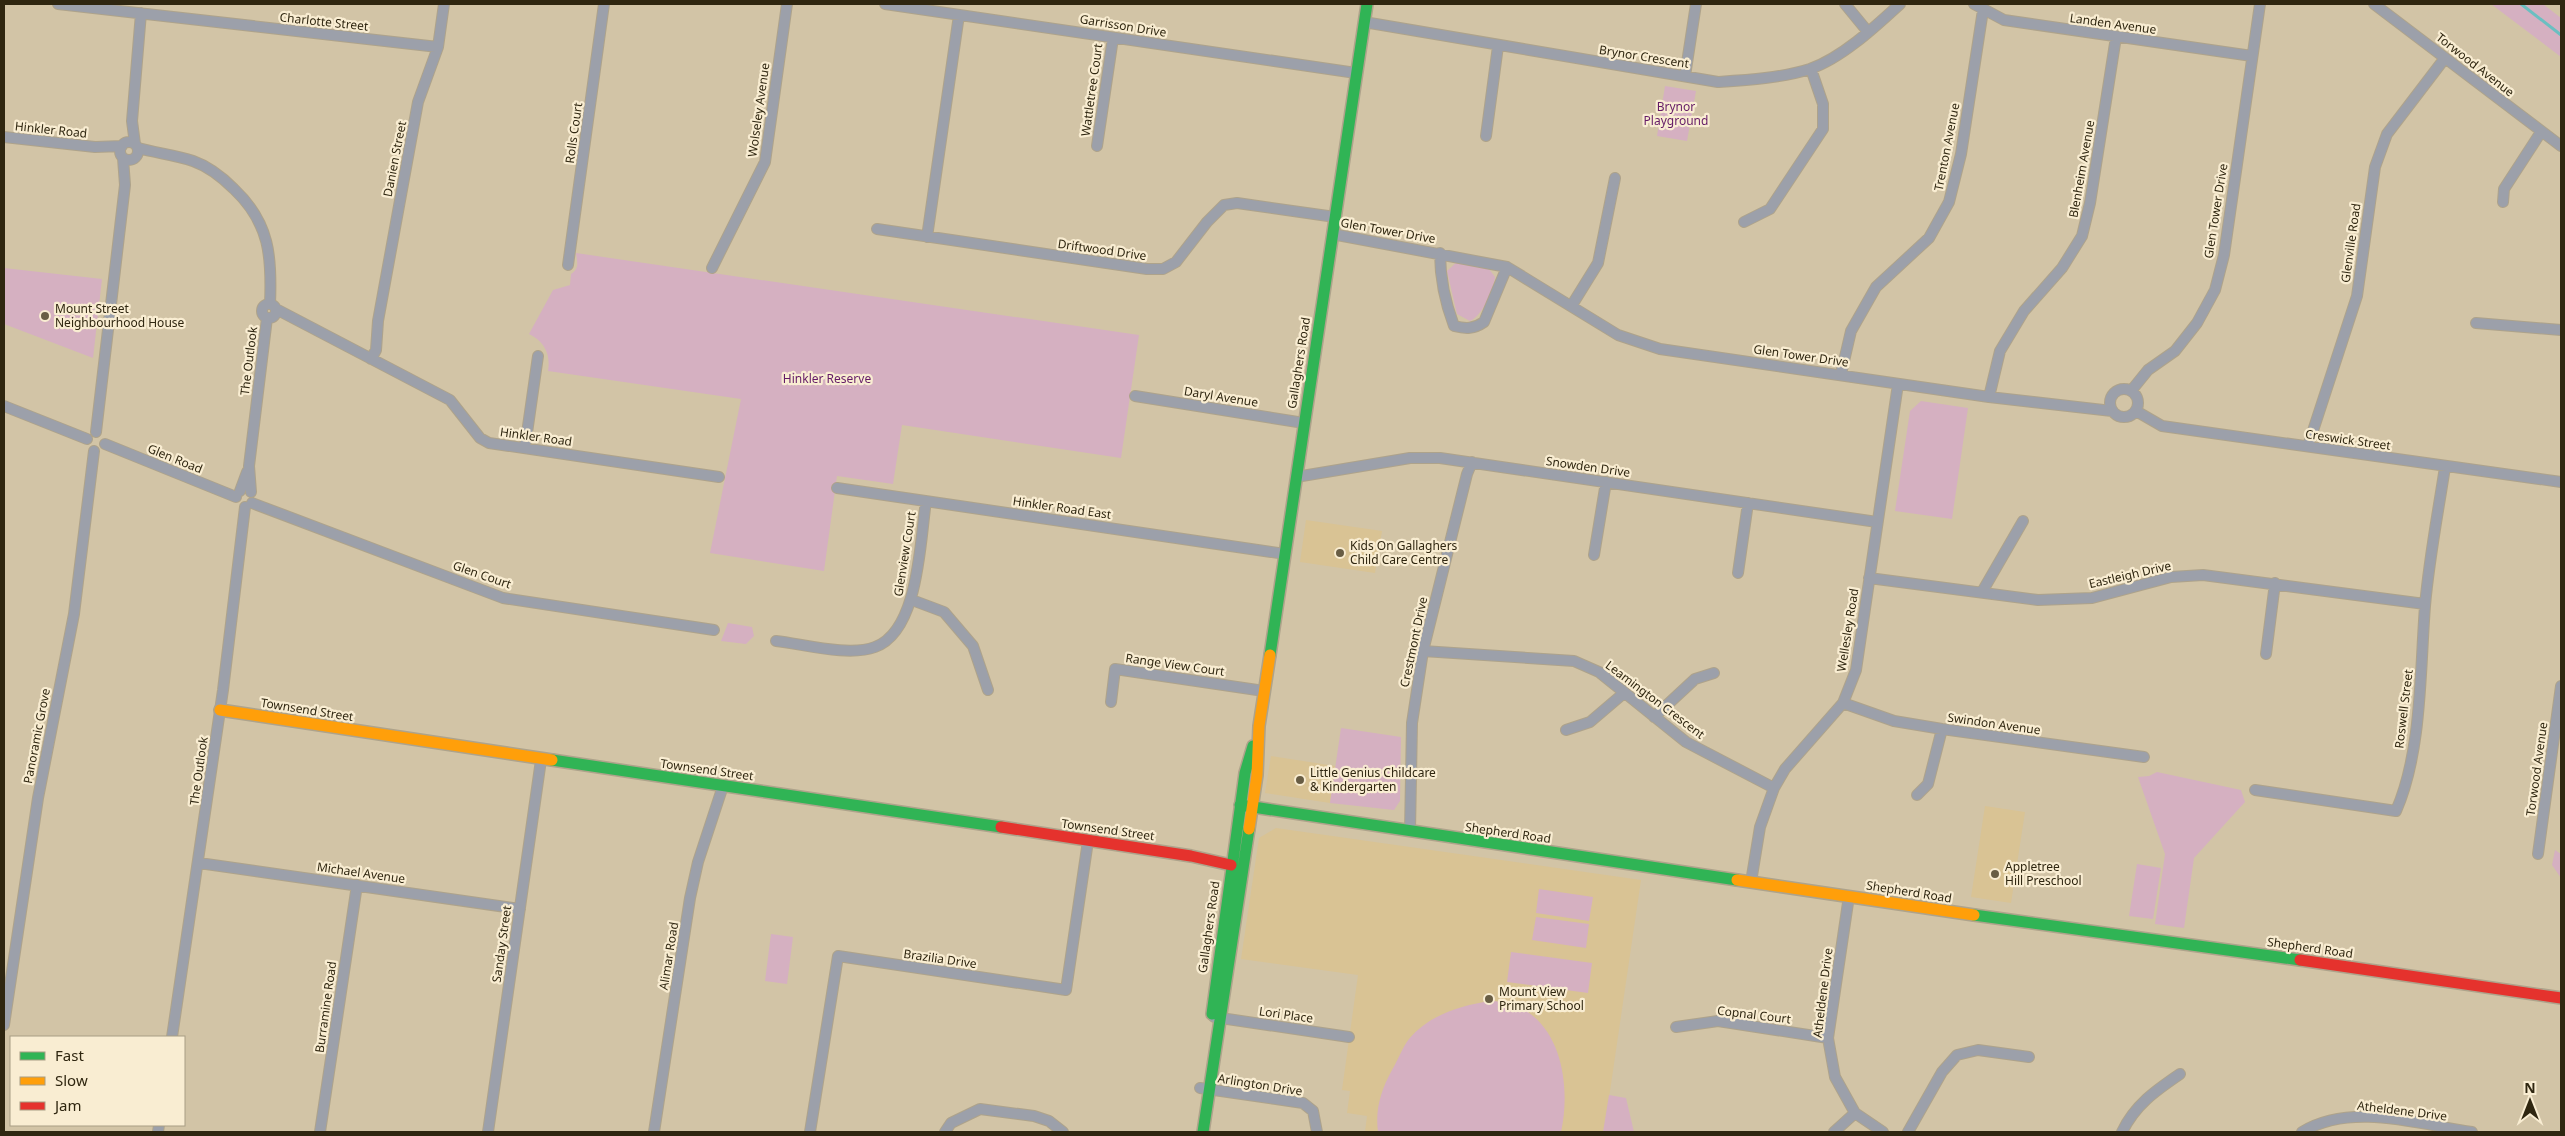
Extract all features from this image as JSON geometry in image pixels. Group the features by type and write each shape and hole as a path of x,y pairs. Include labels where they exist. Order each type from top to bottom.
{"street":[{"name":"Charlotte Street","path":"58,4 438,47"},
{"name":"Danien Street","path":"368,357 378,321 418,102 438,47 444,4"},
{"name":"Rolls Court","path":"568,266 604,4"},
{"name":"Wolseley Avenue","path":"712,268 765,162 787,4"},
{"name":"Garrisson Drive","path":"885,4 1356,73"},
{"name":"Gallaghers Road","path":"1216,1018 1232,862 1240,805 1252,764 1258,732 1366,4"},
{"path":"1686,76 1696,4"},
{"path":"1845,4 1868,32"},
{"name":"Brynor Crescent","path":"1364,22 1718,82 1754,79 1811,69 1849,48 1900,4"},
{"name":"Landen Avenue","path":"1974,4 2004,20 2252,56"},
{"name":"Glen Tower Drive","path":"2131,391 2148,370 2175,351 2197,323 2215,290 2224,255 2260,4"},
{"name":"Torwood Avenue","path":"2374,4 2561,146"},
{"name":"Trenton Avenue","path":"1841,374 1851,331 1876,287 1929,238 1949,202 1960,154 1983,10"},
{"path":"4,406 92,436 102,435 105,444 100,450 94,451 88,448 92,436 125,185 142,13"},
{"path":"927,237 959,15"},
{"name":"Blenheim Avenue","path":"1989,397 2000,351 2024,311 2062,268 2082,236 2090,203 2116,37"},
{"name":"Wattletree Court","path":"1097,146 1113,38"},
{"path":"1486,136 1498,46"},
{"name":"Glenville Road","path":"2308,446 2357,296 2374,167 2387,134 2446,58"},
{"path":"1744,222 1770,209 1823,130 1823,104 1811,69"},
{"path":"2503,202 2504,189 2541,132"},
{"name":"Hinkler Road","path":"4,137 164,155 191,160 204,165 227,182 248,204 266,238 270,262 272,312 368,357 450,400 480,438 490,443 719,477"},
{"path":"1572,305 1598,263 1603,250 1615,178"},
{"name":"Driftwood Drive","path":"876,229 1147,269 1164,269 1176,262 1224,205 1237,203 1335,217"},
{"name":"Glen Tower Drive","path":"1332,234 1507,267 1572,305 1618,336 1660,349 1989,397 2112,411"},
{"name":"Glen Tower Drive","path":"1440,253 1440,276 1451,317 1454,326 1464,329 1477,327 1484,322 1507,267"},
{"name":"The Outlook","path":"172,1036 199,863 220,710 249,466 272,312"},
{"path":"2476,323 2561,330"},
{"path":"525,447 538,356"},
{"name":"Wellesley Road","path":"1751,882 1760,827 1774,788 1785,769 1842,703 1856,670 1898,384"},
{"path":"2124,389 2131,391 2137,399 2136,411 2124,418 2112,411 2110,402 2115,392 2124,389"},
{"name":"Daryl Avenue","path":"1135,396 1304,422"},
{"name":"Creswick Street","path":"2136,411 2162,426 2561,482"},
{"name":"Glen Road","path":"105,444 245,498"},
{"name":"Panoramic Grove","path":"4,1026 38,798 74,614 94,451"},
{"name":"Snowden Drive","path":"1296,477 1410,458 1440,458 1877,522"},
{"name":"Crestmont Drive","path":"1410,831 1412,723 1423,651 1467,474 1472,462"},
{"name":"Roswell Street","path":"2255,790 2396,812 2406,788 2420,694 2426,604 2445,467"},
{"path":"1594,555 1606,482"},
{"name":"Hinkler Road East","path":"836,488 1285,554"},
{"name":"Glen Court","path":"245,498 503,598 714,630"},
{"name":"Glenview Court","path":"776,640 849,651 876,647 898,630 912,600 926,501"},
{"path":"1738,574 1748,503"},
{"path":"1982,592 2023,521"},
{"name":"Eastleigh Drive","path":"1869,578 2038,600 2092,598 2170,577 2203,575 2426,604"},
{"path":"2266,654 2275,583"},
{"path":"912,600 944,612 973,646 988,690"},
{"name":"Leamington Crescent","path":"1423,651 1574,661 1599,672 1654,717 1701,750 1774,788"},
{"name":"Range View Court","path":"1111,702 1115,669 1264,691"},
{"path":"1654,717 1695,679 1714,673"},
{"name":"Torwood Avenue","path":"2538,854 2561,686"},
{"path":"1566,730 1590,722 1624,693"},
{"name":"Swindon Avenue","path":"1842,703 1894,721 2144,757"},
{"name":"Townsend Street","path":"220,710 541,760 1232,862"},
{"path":"1916,795 1928,784 1942,729"},
{"name":"Sanday Street","path":"488,1132 541,760"},
{"name":"Gallaghers Road","path":"1194,1132 1205,1089 1253,807 1252,764"},
{"name":"Alimar Road","path":"654,1132 690,898 698,862 723,786"},
{"name":"Shepherd Road","path":"1240,805 1751,882 2561,998"},
{"name":"Brazilia Drive","path":"810,1132 838,956 1066,990 1088,841"},
{"name":"Michael Avenue","path":"199,863 520,909"},
{"name":"Burramine Road","path":"320,1132 357,885"},
{"name":"Atheldene Drive","path":"1849,896 1828,1038 1835,1077 1855,1113 1883,1132"},
{"name":"Lori Place","path":"1216,1018 1350,1037"},
{"name":"Copnal Court","path":"1676,1027 1718,1021 1828,1038"},
{"path":"1908,1132 1942,1072 1958,1055 1978,1050 2029,1057"},
{"path":"2122,1132 2133,1112 2148,1095 2180,1074"},
{"name":"Gallaghers Road","path":"1203,1132 1205,1089"},
{"name":"Arlington Drive","path":"1205,1089 1303,1104 1314,1111 1317,1132"},
{"path":"945,1132 951,1123 980,1108 1034,1116 1049,1121 1063,1132"},
{"path":"1834,1132 1855,1113"},
{"name":"Atheldene Drive","path":"2302,1132 2322,1123 2354,1117 2413,1128 2472,1132"}],"shaded area":[{"name":"Kids On Gallaghers Child Care Centre","path":"1306,520 1382,531 1375,573 1300,562"},
{"name":"Little Genius Childcare & Kindergarten","path":"1271,756 1335,766 1330,803 1265,793"},
{"name":"Appletree Hill Preschool","path":"1985,806 2025,812 2011,903 1971,897"},
{"name":"Mount View Primary School","path":"1276,828 1641,880 1604,1132 1365,1132 1367,1116 1347,1113 1350,1091 1342,1090 1358,975 1241,959 1259,838"}],"green space":[{"path":"2491,4 2543,4 2561,18 2561,57"},
{"name":"Brynor Playground","path":"1665,86 1696,91 1687,141 1657,136"},
{"name":"Hinkler Reserve","path":"576,253 1139,335 1121,458 902,425 893,484 837,476 824,571 710,553 741,399 548,371 549,365 545,349 539,340 529,334 553,290 570,285 571,274 577,267"},
{"path":"1458,261 1489,269 1495,277 1487,302 1479,314 1470,321 1457,314 1447,271"},
{"path":"4,268 102,279 93,358 4,324"},
{"path":"1921,401 1968,408 1952,519 1895,511 1910,411"},
{"path":"728,623 752,627 754,636 746,644 721,641"},
{"path":"1341,728 1401,737 1400,801 1394,810 1330,803"},
{"path":"2157,772 2241,790 2245,802 2194,858 2184,928 2155,924 2165,854 2138,777 2149,776"},
{"path":"2555,850 2561,854 2561,878 2552,865"},
{"path":"2137,864 2161,868 2153,919 2129,916"},
{"path":"1539,889 1593,897 1589,921 1536,913"},
{"path":"1536,917 1589,924 1586,948 1532,940"},
{"path":"771,934 793,937 787,984 765,981"},
{"path":"1511,952 1592,963 1588,993 1507,982"},
{"path":"1491,1001 1513,1005 1531,1015 1545,1029 1555,1047 1562,1067 1564,1089 1564,1111 1561,1132 1378,1132 1377,1115 1382,1092 1409,1039 1426,1024 1446,1012 1468,1005"},
{"path":"1609,1095 1626,1098 1634,1132 1603,1132"}],"waterway":[{"path":"2521,4 2561,35"}],"traffic: fast":[{"path":"1270,655 1367,4"},
{"path":"1212,1014 1245,773 1253,746"},
{"path":"552,760 1001,827"},
{"path":"1240,805 1737,880"},
{"path":"1203,1132 1249,829"},
{"path":"1974,915 2300,960"}],"traffic: slow":[{"path":"1249,829 1257,775 1259,726 1270,655"},
{"path":"220,710 552,760"},
{"path":"1737,880 1974,915"}],"traffic: jam":[{"path":"1001,827 1191,856 1231,865"},
{"path":"2300,960 2561,998"}],"place":[{"name":"Mount Street Neighbourhood House","path":"45,316"},
{"name":"Kids On Gallaghers Child Care Centre","path":"1340,553"},
{"name":"Little Genius Childcare & Kindergarten","path":"1300,780"},
{"name":"Appletree Hill Preschool","path":"1995,874"},
{"name":"Mount View Primary School","path":"1489,999"}]}
